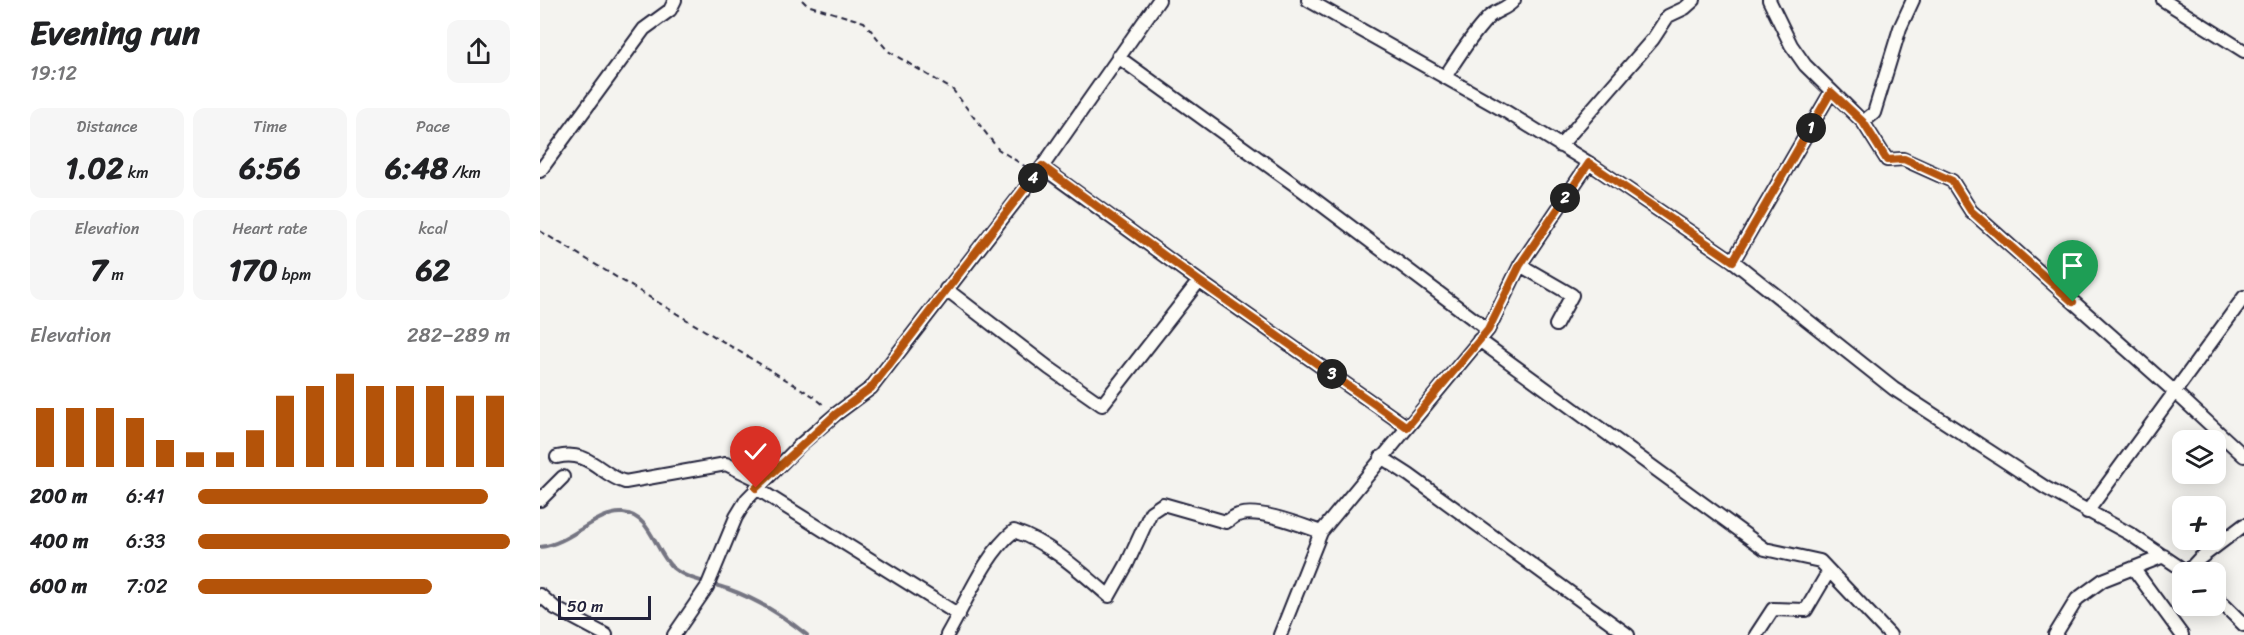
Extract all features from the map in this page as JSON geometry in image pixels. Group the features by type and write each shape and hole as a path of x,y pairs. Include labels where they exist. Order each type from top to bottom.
{"street":[{"path":"540,171 644,28 670,10 675,0"},
{"path":"675,634 707,587 736,517 760,485 836,414 871,388 1039,170 1159,0"},
{"path":"1308,0 1445,77 1589,163 1733,261 1894,389 2046,488 2130,534 2172,562"},
{"path":"1445,77 1460,52 1489,16 1509,6 1514,0"},
{"path":"1560,146 1653,39 1668,16 1685,8 1694,0"},
{"path":"1769,0 1791,45 1805,65 1863,122 1887,160 1904,159 1952,181 1971,211 2244,456"},
{"path":"1863,122 1874,113 1900,28 1913,0"},
{"path":"2163,0 2244,51"},
{"path":"1118,57 1302,190 1488,330"},
{"path":"1733,261 1831,92"},
{"path":"1280,635 1321,532 1488,330 1520,265 1589,163"},
{"path":"1039,170 1407,427"},
{"path":"1520,265 1572,295 1556,325"},
{"path":"946,290 1102,405 1199,281"},
{"path":"2087,512 2244,297"},
{"path":"1479,340 1765,549 1820,561 1890,635"},
{"path":"558,457 565,455 585,458 614,479 625,482 726,464 959,615"},
{"path":"1382,458 1628,635"},
{"path":"540,500 563,477"},
{"path":"947,635 982,572 1006,537 1014,531 1023,534 1069,562 1109,597 1151,512 1163,504 1226,522 1239,514 1254,514 1280,519 1321,532"},
{"path":"2197,562 2244,525"},
{"path":"2055,635 2077,598 2103,580 2164,556"},
{"path":"2133,568 2182,635"},
{"path":"1756,635 1773,609 1806,610 1829,571"},
{"path":"540,595 555,608 606,635"},
{"path":"2226,607 2244,625"}],"path":[{"path":"802,0 807,6 864,22 888,51 953,90 998,148 1039,170"},
{"path":"540,231 813,396 836,414"}],"waterway":[{"path":"540,547 562,540 603,517 623,513 632,515 646,527 673,568 693,578 749,598 780,615 807,635"}],"route":[{"path":"756,488 800,445 871,388 1042,166 1199,281 1407,427 1488,330 1520,265 1589,163 1733,261 1831,92 1863,122 1887,160 1904,159 1952,181 1971,211 2073,302"}]}
